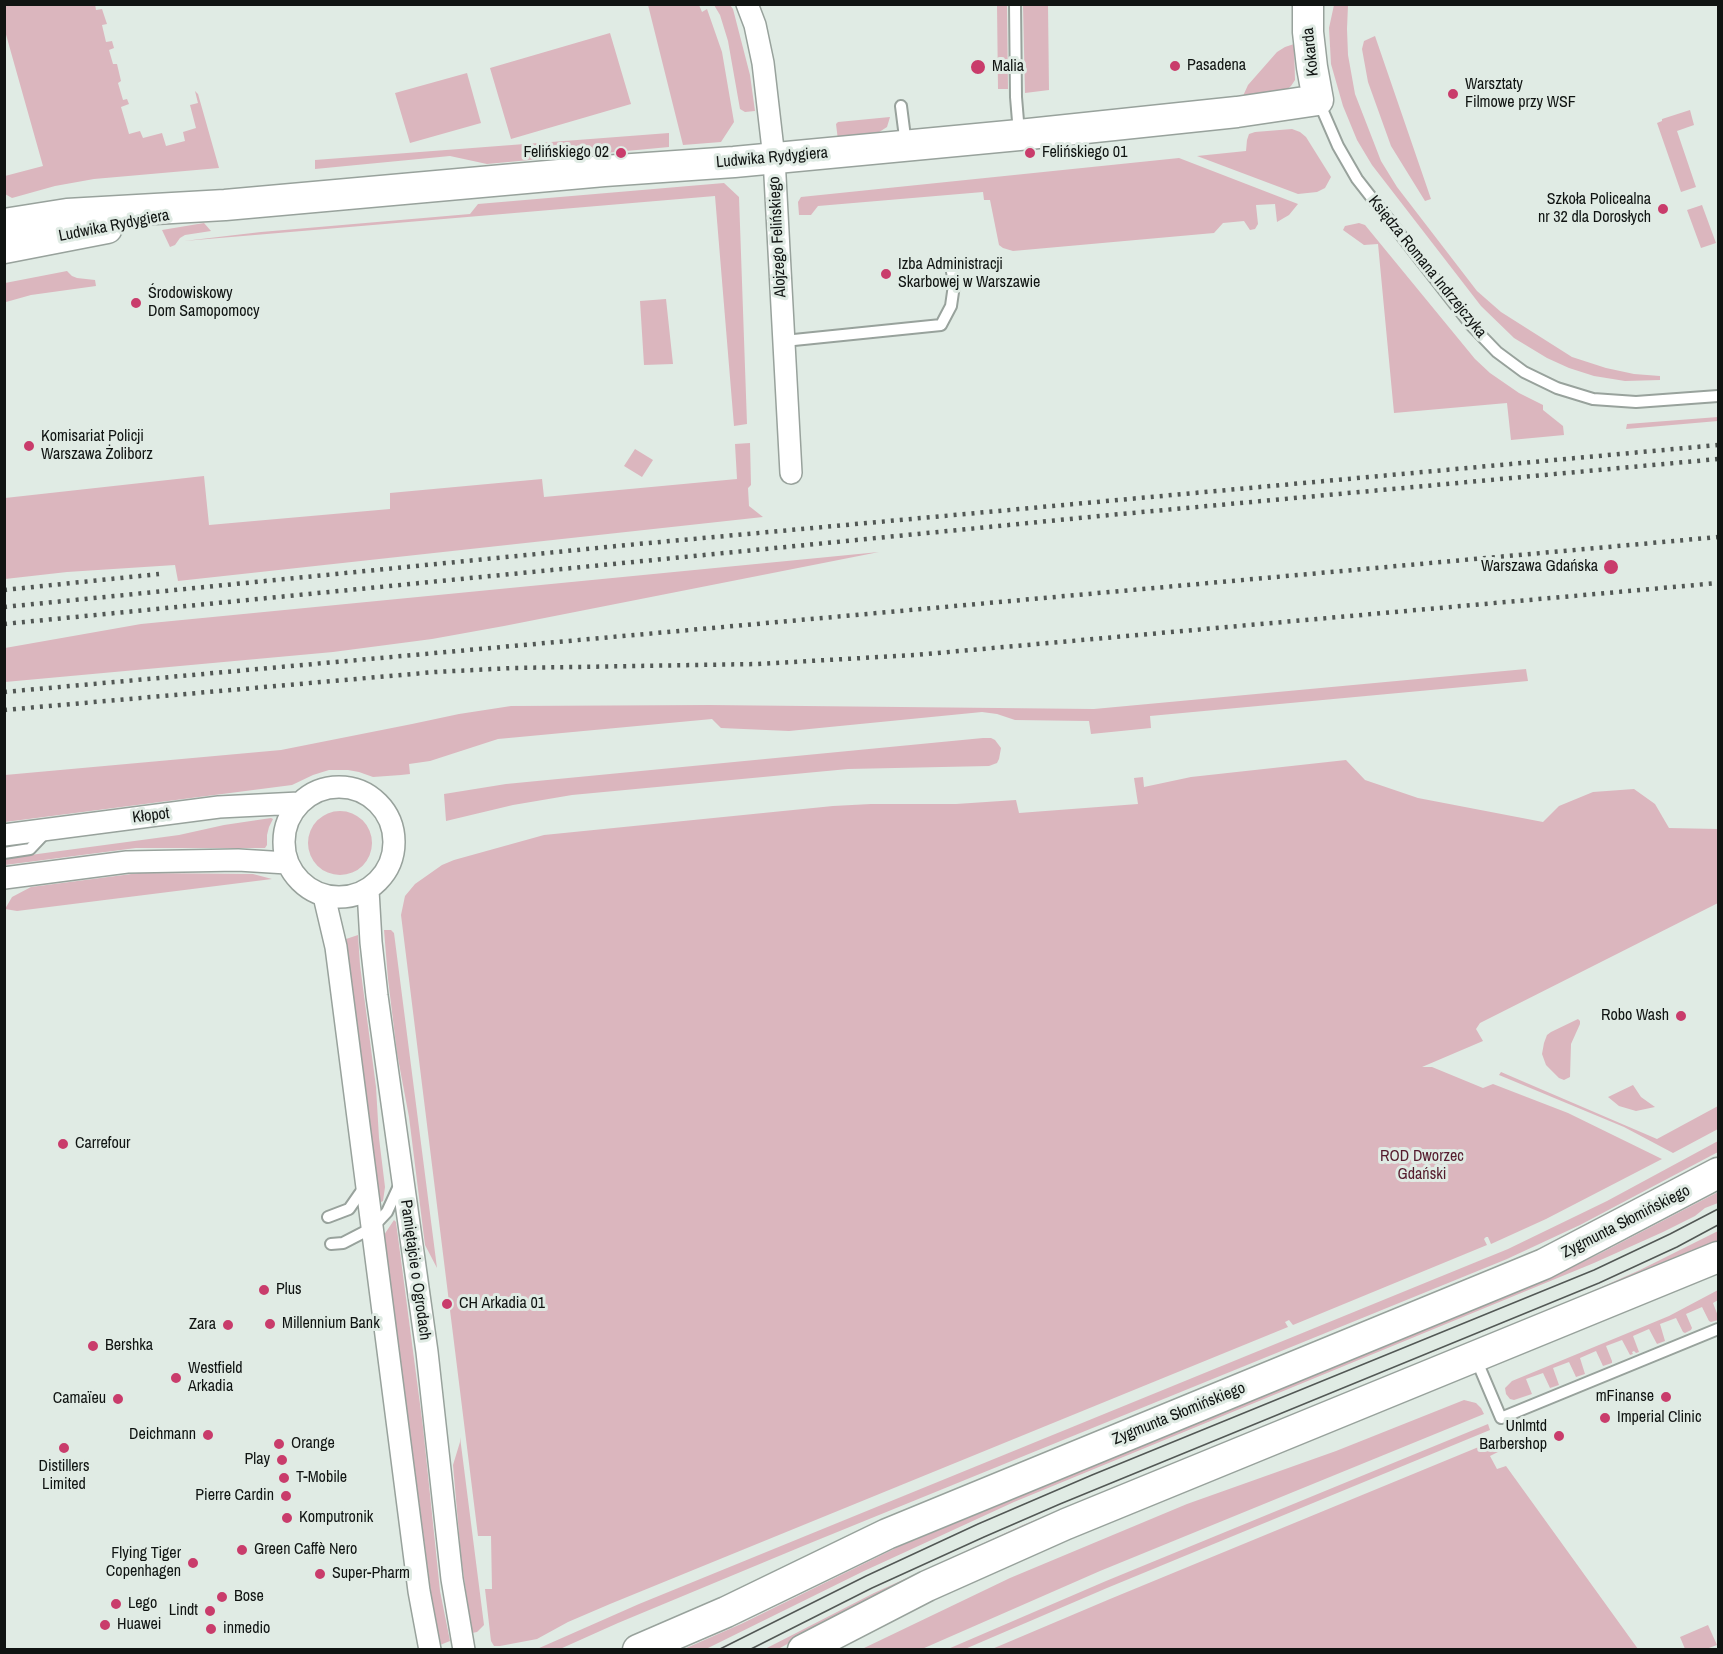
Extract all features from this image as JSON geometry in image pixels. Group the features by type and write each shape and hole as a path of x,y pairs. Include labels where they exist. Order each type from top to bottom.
{"main road":[{"name":"Kokarda","path":"1308,4 1308,32 1318,100"},
{"name":"Ludwika Rydygiera","path":"4,224 67,214 225,206 906,146 1237,112 1318,100"},
{"name":"Ludwika Rydygiera","path":"4,248 225,206"},
{"name":"Zygmunta Słomińskiego","path":"638,1650 726,1612 887,1534 1544,1264 1719,1173"},
{"path":"803,1650 927,1586 1022,1543 1719,1257"}],"street":[{"name":"Alojzego Felińskiego","path":"747,4 755,25 763,63 774,158 791,473"},
{"path":"346,787 365,793 378,802 389,817 394,833 394,851 385,874 368,890 344,898 324,896 312,891 295,876 287,863 283,840 286,824 299,803 321,789 346,787"},
{"name":"Kłopot","path":"4,835 219,807 299,803"},
{"path":"8,881 127,862 238,860 287,863"},
{"name":"Pamiętajcie o Ogrodach","path":"368,890 377,996 428,1363 452,1579 464,1650"},
{"path":"324,896 336,947 419,1591 430,1650"}],"lane":[{"path":"1015,4 1016,97 1019,135"},
{"name":"Księdza Romana Indrzejczyka","path":"1318,100 1338,146 1357,179 1471,325 1497,352 1524,372 1557,388 1593,399 1636,402 1719,396"},
{"path":"900,106 906,146"},
{"path":"784,341 941,325 951,306 954,285 951,265"},
{"path":"4,853 30,849 50,829"},
{"path":"331,1244 343,1243 372,1228 387,1212 402,1177"},
{"path":"328,1217 349,1209 367,1183"},
{"path":"1475,1357 1501,1418 1719,1329"}],"green space":[{"path":"5,4 95,4 96,10 102,9 107,24 102,25 106,42 112,41 114,48 109,50 113,64 117,64 121,81 118,83 123,100 127,99 129,104 121,107 129,134 140,131 143,138 162,133 166,146 185,141 183,132 196,128 190,105 198,103 195,91 198,94 219,168 94,179 55,186 12,198 5,194 5,176 43,166 5,31"},
{"path":"648,5 699,5 702,12 707,9 722,52 734,122 721,142 683,145"},
{"path":"714,5 730,5 733,9 750,75 755,111 745,112 740,109 728,41 720,15"},
{"path":"997,5 1007,5 1008,89 998,89"},
{"path":"1023,5 1048,5 1049,90 1025,93"},
{"path":"1334,5 1348,5 1348,55 1355,94 1381,161 1397,187 1477,291 1501,312 1572,357 1606,368 1634,374 1660,376 1660,380 1625,381 1594,376 1569,368 1514,338 1481,306 1372,165 1357,140 1343,106 1331,64 1329,28"},
{"path":"610,33 631,104 511,139 490,68"},
{"path":"1375,36 1431,199 1425,201 1391,146 1368,82 1362,49 1364,41"},
{"path":"1294,44 1295,80 1291,86 1285,91 1243,96 1248,85 1277,52"},
{"path":"467,73 481,123 410,143 395,93"},
{"path":"1690,110 1694,125 1677,131 1696,187 1681,192 1657,123 1662,119"},
{"path":"890,117 887,127 873,136 838,140 836,124 838,122"},
{"path":"1292,129 1306,137 1331,177 1325,188 1317,192 1298,194 1197,156 1246,151 1249,134"},
{"path":"669,133 669,147 487,164 450,156 315,169 315,160"},
{"path":"1179,158 1298,204 1289,215 1277,222 1275,204 1256,205 1258,224 1255,229 1250,230 1244,221 1223,223 1214,233 1013,251 999,245 990,200 984,200 983,192 818,206 811,215 799,215 798,202 801,197"},
{"path":"724,183 739,197 747,424 734,426 715,196 184,241 470,214 478,204"},
{"path":"1702,205 1716,243 1701,248 1687,210"},
{"path":"204,223 211,231 185,235 170,247 162,230"},
{"path":"1359,223 1365,225 1475,359 1490,373 1519,393 1543,405 1543,410 1563,426 1564,435 1511,440 1507,403 1394,413 1378,244 1364,245 1343,230 1345,226"},
{"path":"67,271 77,278 95,280 96,286 31,295 6,302 5,283"},
{"path":"666,299 673,364 644,365 640,301"},
{"path":"1718,417 1718,421 1626,429 1627,424"},
{"path":"750,443 749,506 763,517 178,581 175,565 67,572 5,579 5,498 204,476 209,525 390,509 390,493 542,479 544,497 737,479 735,444"},
{"path":"635,449 653,460 642,477 624,466"},
{"path":"879,552 432,639 333,652 5,682 5,648 141,624"},
{"path":"1526,669 1528,681 1150,716 1151,728 1091,734 1089,721 1015,720 982,712 789,731 721,728 712,719 498,739 430,761 409,764 410,774 373,777 348,770 329,770 292,785 5,822 5,775 281,750 459,714 511,706 709,705 1094,709"},
{"path":"983,738 995,740 1001,748 997,763 989,766 848,769 572,795 513,805 446,821 444,794 506,784"},
{"name":"ROD Dworzec Gdański","path":"1346,760 1365,780 1418,798 1543,822 1559,806 1593,792 1634,789 1655,804 1669,828 1718,829 1718,903 1480,1023 1476,1029 1483,1041 1422,1067 1432,1067 1483,1088 1493,1084 1568,1113 1662,1159 1546,1219 1491,1244 1486,1237 1484,1239 1487,1245 1293,1325 1289,1320 1285,1322 1288,1327 610,1604 568,1622 537,1639 494,1646 491,1641 485,1589 492,1589 491,1536 478,1536 401,915 405,896 415,884 442,865 454,860 544,835 871,804 956,804 1016,800 1019,813 1138,804 1134,778 1143,777 1144,787 1191,777"},
{"path":"340,811 352,813 363,820 370,831 372,843 370,855 363,866 352,873 340,875 328,873 317,866 310,855 308,843 310,831 317,820 328,813"},
{"path":"273,819 265,848 136,848 5,865 5,859 8,858 179,835"},
{"path":"139,873 253,874 272,879 17,911 5,909 12,897 31,887"},
{"path":"384,930 391,930 394,933 437,1268 425,1245 409,1117 397,1053"},
{"path":"358,935 385,1187 381,1202 346,939"},
{"path":"1578,1019 1580,1024 1571,1044 1570,1077 1564,1080 1546,1065 1542,1054 1544,1043 1551,1032"},
{"path":"1501,1072 1657,1139 1718,1106 1718,1129 1673,1153 1624,1127 1499,1075"},
{"path":"1633,1085 1641,1097 1655,1107 1636,1111 1619,1106 1608,1097"},
{"path":"1718,1141 1718,1152 1580,1225 1507,1259 803,1546 560,1649 537,1649 639,1604 1508,1249 1607,1201"},
{"path":"1718,1192 1718,1203 1663,1232 1594,1263 1014,1502 864,1571 706,1649 684,1649 741,1624 900,1546 1538,1283"},
{"path":"394,1220 423,1427 440,1591 450,1641 440,1645 433,1608 384,1235"},
{"path":"1718,1231 1718,1244 808,1633 778,1649 763,1650 874,1593 1023,1525 1561,1305 1640,1270"},
{"path":"1718,1290 1718,1300 1713,1303 1718,1320 1709,1321 1702,1307 1686,1314 1692,1328 1685,1333 1676,1318 1660,1324 1665,1341 1657,1344 1649,1329 1633,1336 1639,1352 1634,1351 1630,1355 1622,1340 1606,1346 1612,1363 1603,1366 1596,1351 1580,1358 1585,1374 1576,1377 1569,1362 1553,1368 1559,1385 1550,1388 1543,1373 1526,1379 1532,1394 1514,1400 1506,1394 1505,1388 1512,1381 1669,1316"},
{"path":"1464,1400 1476,1403 1484,1414 1100,1571 922,1649 862,1649 1010,1578 1187,1504 1336,1451"},
{"path":"1488,1424 1490,1430 965,1649 948,1649 1106,1581"},
{"path":"460,1437 484,1625 477,1632 472,1633 461,1557 453,1465"},
{"path":"1481,1446 1489,1446 1500,1451 1490,1456 1497,1469 1506,1466 1638,1649 992,1649 1110,1599"},
{"path":"1708,1625 1717,1645 1706,1649 1685,1649 1680,1637"}],"tram line":[{"path":"718,1650 866,1576 978,1524 1092,1475 1594,1270 1718,1209"},
{"path":"749,1650 872,1588 984,1537 1599,1283 1677,1247 1718,1225"}],"railway":[{"path":"4,607 627,545 1718,445"},
{"path":"4,624 1110,515 1718,459"},
{"path":"4,692 1718,537"},
{"path":"4,590 159,574"},
{"path":"4,710 435,672 513,668 757,664 915,655 1718,583"}],"place":[{"name":"Pasadena","path":"1175,66"},
{"name":"Malia","path":"978,67"},
{"name":"Warsztaty Filmowe przy WSF","path":"1453,94"},
{"name":"Felińskiego 02","path":"621,153"},
{"name":"Felińskiego 01","path":"1030,153"},
{"name":"Szkoła Policealna nr 32 dla Dorosłych","path":"1663,209"},
{"name":"Izba Administracji Skarbowej w Warszawie","path":"886,274"},
{"name":"Środowiskowy Dom Samopomocy","path":"136,303"},
{"name":"Komisariat Policji Warszawa Żoliborz","path":"29,446"},
{"name":"Warszawa Gdańska","path":"1611,567"},
{"name":"Robo Wash","path":"1681,1016"},
{"name":"Carrefour","path":"63,1144"},
{"name":"Plus","path":"264,1290"},
{"name":"CH Arkadia 01","path":"447,1304"},
{"name":"Millennium Bank","path":"270,1324"},
{"name":"Zara","path":"228,1325"},
{"name":"Bershka","path":"93,1346"},
{"name":"Westfield Arkadia","path":"176,1378"},
{"name":"mFinanse","path":"1666,1397"},
{"name":"Camaïeu","path":"118,1399"},
{"name":"Imperial Clinic","path":"1605,1418"},
{"name":"Deichmann","path":"208,1435"},
{"name":"Unlmtd Barbershop","path":"1559,1436"},
{"name":"Orange","path":"279,1444"},
{"name":"Distillers Limited","path":"64,1448"},
{"name":"Play","path":"282,1460"},
{"name":"T-Mobile","path":"284,1478"},
{"name":"Pierre Cardin","path":"286,1496"},
{"name":"Komputronik","path":"287,1518"},
{"name":"Green Caffè Nero","path":"242,1550"},
{"name":"Flying Tiger Copenhagen","path":"193,1563"},
{"name":"Super-Pharm","path":"320,1574"},
{"name":"Bose","path":"222,1597"},
{"name":"Lego","path":"116,1604"},
{"name":"Lindt","path":"210,1611"},
{"name":"Huawei","path":"105,1625"},
{"name":"inmedio","path":"211,1629"}]}
